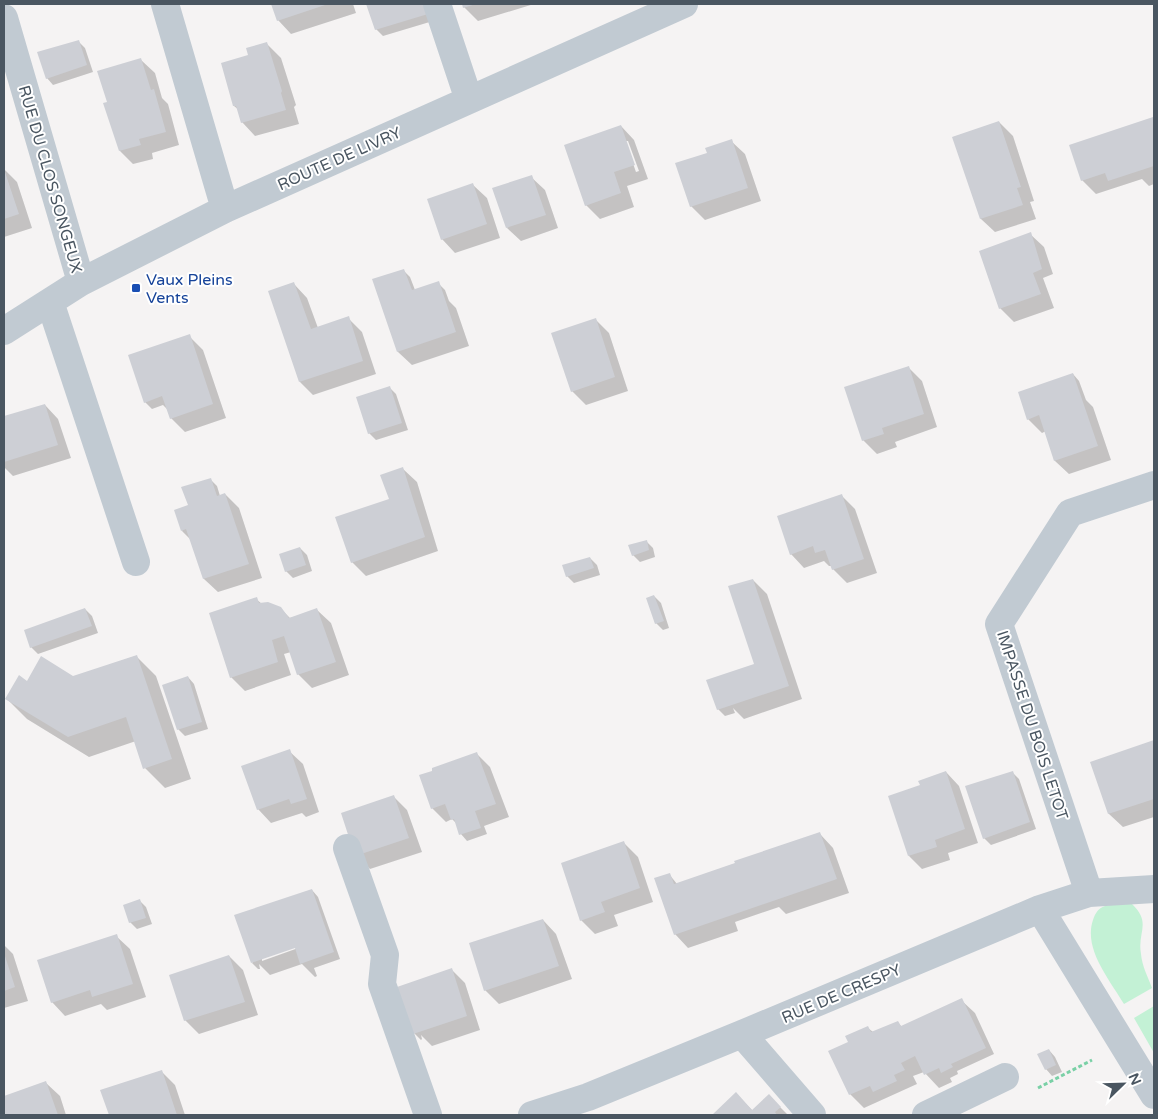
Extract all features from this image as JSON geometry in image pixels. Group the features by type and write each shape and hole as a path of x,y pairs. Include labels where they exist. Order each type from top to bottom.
{"street":[{"path":"166,4 225,209"},
{"path":"437,4 469,100"},
{"name":"ROUTE DE LIVRY","path":"4,331 81,282 225,209 469,100 654,10 684,4"},
{"name":"RUE DU CLOS SONGEUX","path":"4,18 81,282"},
{"path":"50,302 136,562"},
{"name":"IMPASSE DU BOIS LETOT","path":"1089,893 999,624 1070,513 1154,485"},
{"path":"347,848 385,955 382,984 428,1115"},
{"name":"RUE DE CRESPY","path":"532,1115 588,1097 1040,909 1089,893 1154,889"},
{"path":"1040,909 1154,1095"},
{"path":"742,1034 812,1115"},
{"path":"926,1115 1005,1078"}],"path":[{"path":"1037,1088 1124,1044"}],"green space":[{"path":"1132,904 1143,922 1140,946 1144,967 1152,988 1124,1004 1105,975 1095,953 1091,931 1094,918 1100,908 1111,905"},
{"path":"1154,1006 1154,1053 1134,1018"}],"building":[{"path":"271,4 328,4 277,21"},
{"path":"366,4 424,4 428,14 375,30"},
{"path":"462,4 476,4 463,8"},
{"path":"79,40 87,65 46,79 37,52"},
{"path":"267,42 286,110 241,123 236,106 233,106 221,63 248,55 246,48"},
{"path":"141,58 151,90 154,89 166,132 139,139 141,145 119,151 103,103 107,102 97,71"},
{"path":"1153,117 1154,166 1108,181 1105,173 1081,181 1069,145"},
{"path":"999,121 1021,187 1017,188 1023,205 980,219 952,137"},
{"path":"621,125 635,165 614,172 621,193 585,206 564,145"},
{"path":"732,139 748,188 690,207 675,163 707,153 705,148"},
{"path":"4,169 19,214 4,219"},
{"path":"532,175 546,215 506,228 492,188"},
{"path":"473,183 487,224 441,240 427,199"},
{"path":"1031,232 1042,269 1033,273 1041,294 999,309 979,251"},
{"path":"404,269 412,290 439,281 456,332 397,352 372,279"},
{"path":"294,282 311,329 349,316 363,361 299,382 268,291"},
{"path":"596,318 615,377 571,392 551,333"},
{"path":"190,334 213,404 170,419 162,396 144,403 128,355"},
{"path":"909,366 924,414 882,428 884,434 862,441 844,387"},
{"path":"1073,373 1098,446 1054,461 1039,415 1027,420 1018,392"},
{"path":"390,386 402,423 368,434 356,397"},
{"path":"45,404 58,445 4,462 4,416"},
{"path":"403,467 425,537 351,563 335,517 389,499 380,475"},
{"path":"211,478 217,496 225,493 249,564 203,579 186,529 181,531 174,510 188,505 181,487"},
{"path":"842,494 864,559 832,570 825,550 815,553 813,546 790,555 777,516"},
{"path":"647,540 649,550 632,556 628,545"},
{"path":"300,547 306,565 285,572 279,554"},
{"path":"590,557 594,568 566,577 562,565"},
{"path":"753,579 789,686 717,710 706,680 754,664 728,586"},
{"path":"654,595 664,621 655,624 646,598"},
{"path":"257,597 259,603 268,602 281,607 289,618 317,608 336,662 297,675 284,636 272,640 278,662 230,678 209,613"},
{"path":"85,608 92,626 30,648 24,630"},
{"path":"137,655 172,759 143,769 126,717 68,737 5,699 19,675 27,681 41,656 73,676"},
{"path":"188,676 202,722 177,730 162,685"},
{"path":"1154,740 1154,799 1108,814 1090,762"},
{"path":"290,749 307,799 291,804 289,799 257,810 241,766"},
{"path":"477,752 496,804 475,811 481,828 459,835 454,819 451,820 445,804 431,809 419,775 432,771 432,768"},
{"path":"946,771 965,829 935,840 937,847 908,856 888,796 920,785 918,781"},
{"path":"1013,771 1030,822 983,839 965,786"},
{"path":"394,795 409,838 355,856 341,813"},
{"path":"820,832 837,879 674,935 654,878 670,873 674,884 735,863 734,861"},
{"path":"624,841 640,888 601,902 605,912 580,921 561,863"},
{"path":"312,889 334,952 300,964 295,948 251,963 234,915"},
{"path":"140,899 146,918 129,923 123,905"},
{"path":"543,919 559,966 484,991 469,943"},
{"path":"117,934 133,984 92,997 90,990 51,1003 37,960"},
{"path":"4,953 15,987 4,991"},
{"path":"229,955 245,1002 184,1021 169,975"},
{"path":"452,968 467,1016 413,1034 397,987"},
{"path":"962,998 986,1048 951,1064 953,1067 941,1073 939,1068 924,1075 915,1056 901,1063 905,1070 894,1075 897,1081 873,1092 870,1086 849,1095 828,1051 848,1042 845,1036 868,1026 871,1032 898,1021 901,1026"},
{"path":"1049,1049 1056,1065 1045,1070 1037,1054"},
{"path":"162,1070 177,1115 109,1115 100,1090"},
{"path":"46,1081 58,1115 4,1115 4,1096"},
{"path":"736,1092 752,1110 769,1094 781,1107 775,1112 777,1115 712,1115"}],"place":[{"name":"Vaux Pleins Vents","path":"136,288"}]}
